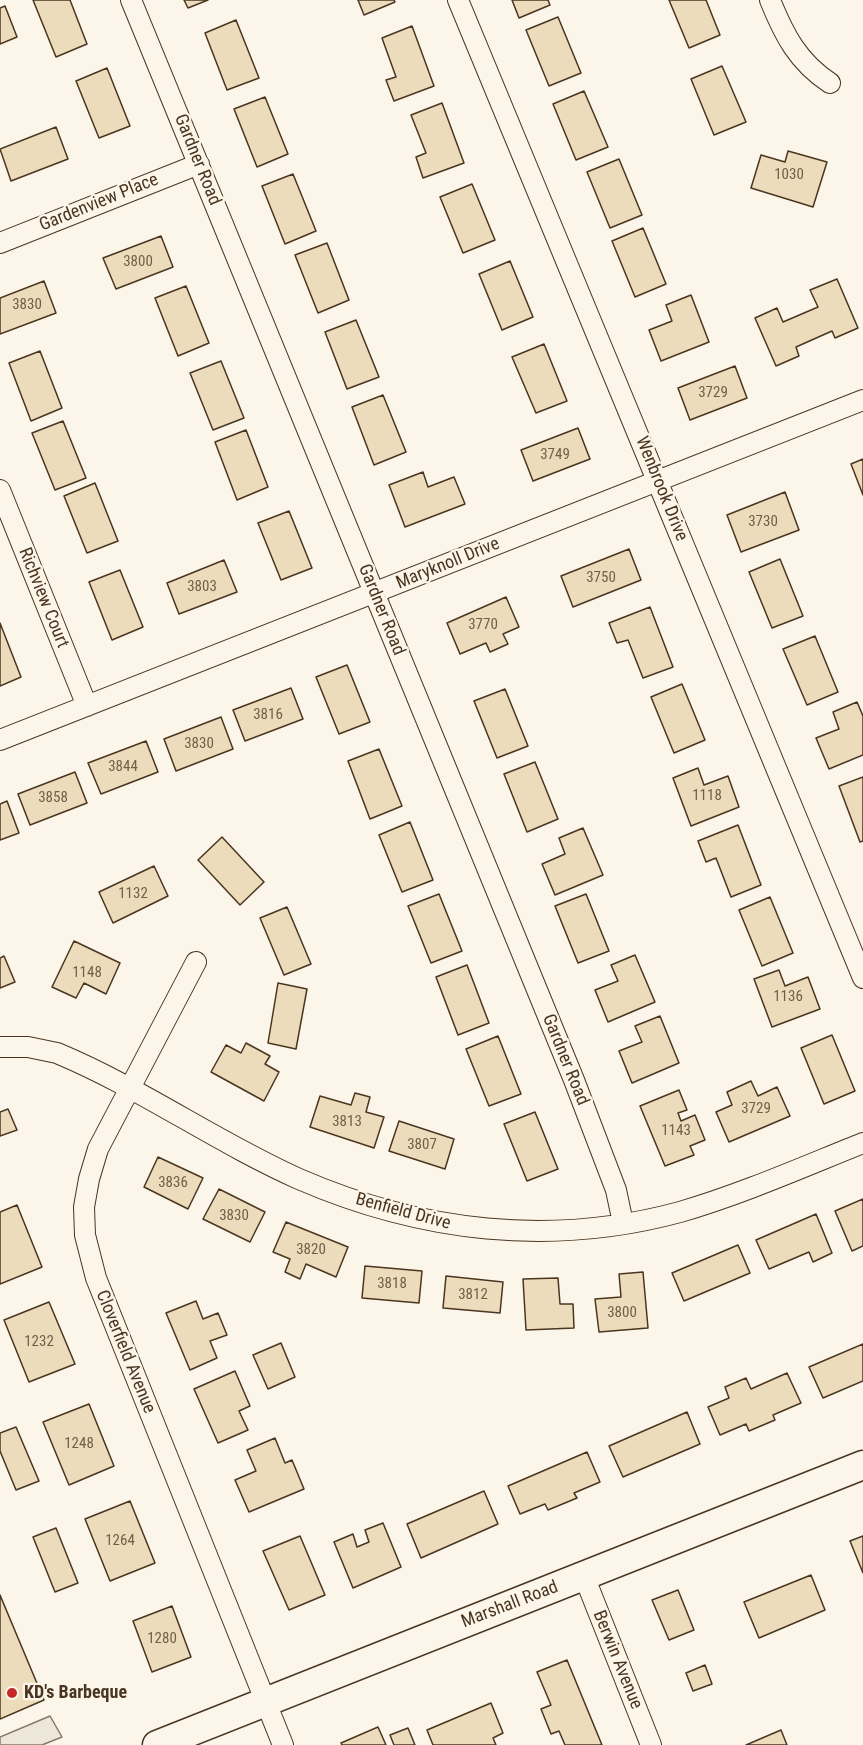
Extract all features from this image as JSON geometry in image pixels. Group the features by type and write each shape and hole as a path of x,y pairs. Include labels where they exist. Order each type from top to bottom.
{"street":[{"name":"Gardner Road","path":"131,0 574,1080 616,1190 623,1223"},
{"name":"Wenbrook Drive","path":"458,0 863,978"},
{"path":"770,0 785,36 798,56 830,83"},
{"name":"Gardenview Place","path":"0,243 199,164"},
{"name":"Maryknoll Drive","path":"0,740 863,400"},
{"name":"Richview Court","path":"0,490 87,706"},
{"name":"Cloverfield Avenue","path":"196,962 98,1149 84,1207 85,1235 108,1311 283,1745"},
{"name":"Benfield Drive","path":"0,1047 28,1047 57,1053 298,1179 380,1210 412,1219 473,1229 535,1232 578,1230 680,1212 863,1143"},
{"name":"Marshall Road","path":"157,1745 863,1465"},
{"name":"Berwin Avenue","path":"584,1576 651,1745"}],"shaded area":[{"path":"50,1716 62,1737 42,1745 0,1745 0,1737"}],"building":[{"path":"33,0 70,0 87,44 56,57"},
{"path":"184,0 208,0 188,8"},
{"path":"358,0 394,0 395,2 364,15"},
{"path":"512,0 548,0 550,5 519,18"},
{"path":"669,0 706,0 720,35 689,48"},
{"path":"5,6 17,37 0,44 0,8"},
{"path":"558,17 581,73 549,86 526,30"},
{"path":"236,20 259,78 227,90 205,33"},
{"path":"412,26 434,86 394,101 386,80 396,77 382,38"},
{"path":"722,66 746,122 714,135 691,79"},
{"path":"107,68 130,126 99,138 76,81"},
{"path":"584,91 608,147 576,160 553,104"},
{"path":"265,97 288,154 257,167 234,109"},
{"path":"442,103 464,163 423,178 416,157 426,153 411,115"},
{"path":"56,127 68,159 11,181 0,149"},
{"path":"788,151 827,162 813,207 751,188 761,155 785,162"},
{"path":"619,159 642,215 610,228 587,172"},
{"path":"293,174 316,231 285,244 262,186"},
{"path":"472,184 495,240 463,253 440,197"},
{"path":"643,228 666,284 635,297 612,241"},
{"path":"161,236 173,267 116,289 103,258"},
{"path":"327,243 349,300 318,313 295,255"},
{"path":"510,261 533,317 502,330 479,274"},
{"path":"837,279 858,328 835,338 832,331 796,347 799,356 776,366 755,318 777,308 783,322 818,307 810,290"},
{"path":"44,281 56,313 0,334 0,298"},
{"path":"186,286 209,343 178,356 155,298"},
{"path":"691,295 709,342 661,361 649,330 672,321 666,305"},
{"path":"356,320 379,377 347,389 325,332"},
{"path":"544,344 567,401 536,413 512,357"},
{"path":"40,351 62,408 31,421 9,363"},
{"path":"221,361 244,418 213,430 190,373"},
{"path":"735,366 747,398 690,420 678,388"},
{"path":"383,395 406,452 374,465 352,407"},
{"path":"63,421 86,478 55,490 32,433"},
{"path":"578,428 590,459 533,481 521,450"},
{"path":"246,430 268,487 237,500 215,442"},
{"path":"863,459 863,495 851,464"},
{"path":"423,472 428,487 454,477 465,504 405,527 389,485"},
{"path":"95,483 118,541 87,553 64,496"},
{"path":"785,492 799,530 741,552 727,515"},
{"path":"289,511 312,568 281,580 258,523"},
{"path":"629,549 641,580 573,607 561,576"},
{"path":"780,559 803,616 772,628 749,572"},
{"path":"224,560 237,592 179,614 167,583"},
{"path":"120,570 143,627 112,640 89,582"},
{"path":"506,597 519,627 503,634 508,644 490,652 486,643 460,654 447,623"},
{"path":"650,607 673,667 643,678 628,640 617,643 609,623"},
{"path":"0,623 21,677 0,686"},
{"path":"815,636 838,692 807,705 783,649"},
{"path":"347,665 370,722 339,734 316,677"},
{"path":"682,684 705,740 674,753 651,697"},
{"path":"291,688 303,719 245,741 233,710"},
{"path":"505,689 528,746 497,758 474,701"},
{"path":"857,702 863,716 863,755 829,769 816,738 839,729 833,712"},
{"path":"221,717 233,749 176,771 164,739"},
{"path":"146,741 158,772 101,794 88,763"},
{"path":"379,749 402,806 370,819 348,761"},
{"path":"535,762 558,819 527,832 504,774"},
{"path":"698,768 704,785 728,776 739,807 691,826 673,778"},
{"path":"75,772 87,803 30,825 18,794"},
{"path":"863,777 863,841 860,842 839,786"},
{"path":"7,801 19,833 0,840 0,804"},
{"path":"410,822 433,880 402,892 379,835"},
{"path":"738,825 761,885 731,897 716,858 706,862 698,841"},
{"path":"583,828 603,875 555,895 542,864 565,854 559,838"},
{"path":"222,837 264,882 240,905 198,860"},
{"path":"154,866 168,896 113,923 99,892"},
{"path":"439,894 462,951 431,963 408,906"},
{"path":"586,894 609,951 578,963 555,906"},
{"path":"770,897 793,953 762,966 739,910"},
{"path":"287,907 311,964 284,975 260,918"},
{"path":"74,941 120,963 106,994 84,983 76,998 52,987"},
{"path":"635,955 655,1002 608,1022 595,990 618,981 611,965"},
{"path":"4,956 15,982 0,988 0,958"},
{"path":"467,965 489,1023 458,1035 436,977"},
{"path":"779,970 785,986 808,977 820,1009 772,1027 754,979"},
{"path":"278,983 307,989 296,1049 268,1043"},
{"path":"660,1016 679,1063 632,1083 619,1051 642,1042 635,1026"},
{"path":"832,1035 855,1091 824,1104 801,1048"},
{"path":"498,1036 521,1094 489,1106 466,1049"},
{"path":"246,1043 270,1056 265,1064 279,1072 264,1101 211,1072 226,1045 241,1053"},
{"path":"751,1081 758,1096 777,1087 790,1116 729,1142 716,1112 732,1105 727,1092"},
{"path":"679,1090 687,1110 678,1113 681,1121 695,1115 705,1140 690,1146 694,1155 665,1166 640,1106"},
{"path":"355,1093 370,1097 366,1112 384,1117 374,1148 310,1127 320,1096 351,1105"},
{"path":"8,1109 17,1130 0,1136 0,1112"},
{"path":"535,1112 558,1169 527,1181 504,1124"},
{"path":"399,1121 454,1139 445,1169 389,1151"},
{"path":"158,1157 203,1178 188,1209 144,1187"},
{"path":"219,1189 265,1212 250,1242 203,1219"},
{"path":"863,1199 863,1246 852,1251 835,1211"},
{"path":"17,1205 42,1267 0,1284 0,1212"},
{"path":"816,1214 832,1253 813,1262 809,1252 769,1269 756,1240"},
{"path":"286,1222 348,1247 336,1277 306,1264 300,1279 285,1272 290,1259 273,1252"},
{"path":"738,1245 750,1273 684,1301 672,1273"},
{"path":"365,1266 422,1271 419,1303 362,1298"},
{"path":"643,1272 648,1328 599,1332 595,1299 621,1297 619,1274"},
{"path":"446,1276 503,1282 500,1313 443,1308"},
{"path":"558,1278 560,1304 573,1304 574,1328 526,1330 523,1279"},
{"path":"196,1301 203,1319 218,1313 227,1335 210,1341 217,1358 190,1370 166,1313"},
{"path":"49,1302 75,1364 29,1382 4,1320"},
{"path":"281,1343 295,1377 268,1389 253,1355"},
{"path":"863,1344 863,1381 823,1398 809,1367"},
{"path":"235,1371 250,1406 239,1411 248,1430 218,1443 194,1389"},
{"path":"787,1373 801,1403 773,1415 775,1420 749,1431 746,1424 720,1435 708,1407 729,1398 725,1387 746,1378 751,1389"},
{"path":"89,1404 114,1466 69,1485 43,1422"},
{"path":"687,1412 700,1444 623,1477 609,1446"},
{"path":"16,1427 39,1481 16,1490 0,1451 0,1433"},
{"path":"275,1438 285,1463 292,1460 304,1489 249,1512 235,1480 256,1471 247,1450"},
{"path":"587,1452 600,1482 574,1493 577,1498 548,1510 545,1504 520,1514 508,1486"},
{"path":"484,1491 498,1524 421,1558 407,1524"},
{"path":"130,1501 155,1563 110,1581 85,1519"},
{"path":"383,1523 401,1567 353,1588 334,1542 353,1534 357,1547 369,1542 365,1530"},
{"path":"56,1528 78,1583 55,1592 33,1537"},
{"path":"300,1536 325,1595 289,1610 263,1551"},
{"path":"863,1536 863,1573 850,1541"},
{"path":"811,1575 825,1610 759,1638 744,1602"},
{"path":"678,1590 694,1630 669,1640 652,1600"},
{"path":"0,1595 44,1700 0,1719"},
{"path":"172,1606 191,1657 152,1672 133,1621"},
{"path":"567,1660 602,1745 565,1745 559,1731 551,1734 541,1709 551,1705 537,1672"},
{"path":"705,1665 712,1684 693,1691 686,1673"},
{"path":"491,1703 503,1733 493,1738 496,1745 433,1745 427,1730"},
{"path":"378,1727 386,1745 342,1745 341,1743"},
{"path":"408,1728 415,1745 394,1745 390,1735"},
{"path":"781,1730 787,1745 746,1745"}],"place":[{"name":"KD's Barbeque","path":"12,1693"}]}
